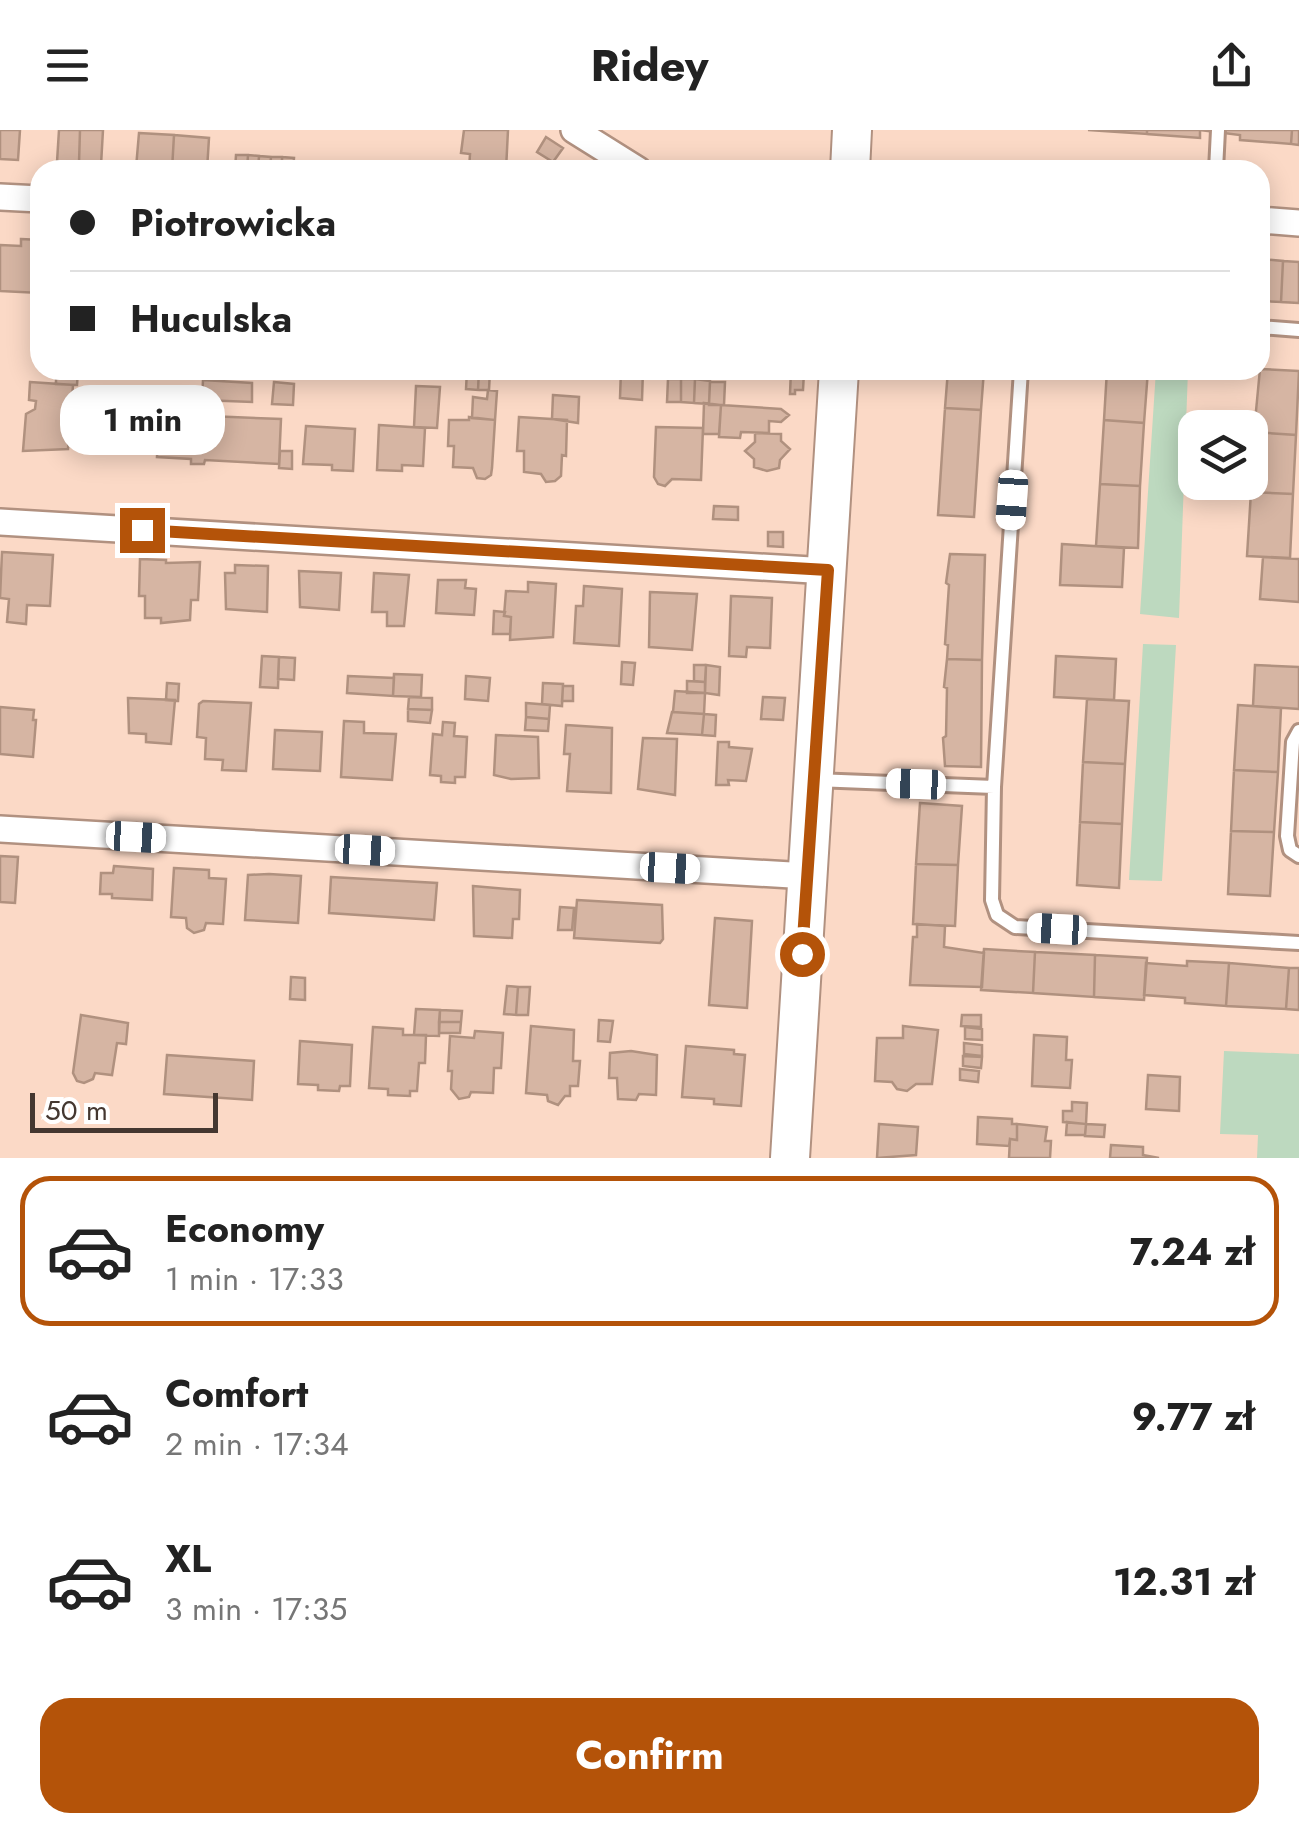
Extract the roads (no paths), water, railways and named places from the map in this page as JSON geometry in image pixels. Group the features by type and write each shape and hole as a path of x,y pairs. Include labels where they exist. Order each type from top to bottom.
{"street":[{"path":"574,130 622,160"},
{"path":"850,160 852,130"},
{"path":"0,197 30,198"},
{"path":"1270,221 1299,223"},
{"path":"790,1158 838,380"},
{"path":"0,522 828,570"},
{"path":"0,829 808,876"}],"lane":[{"path":"1216,160 1218,130"},
{"path":"1270,328 1299,330"},
{"path":"1020,380 994,787 992,900 998,916 1015,927 1299,943"},
{"path":"1299,731 1292,742 1287,836 1290,850 1299,856"},
{"path":"812,780 994,787"}]}
